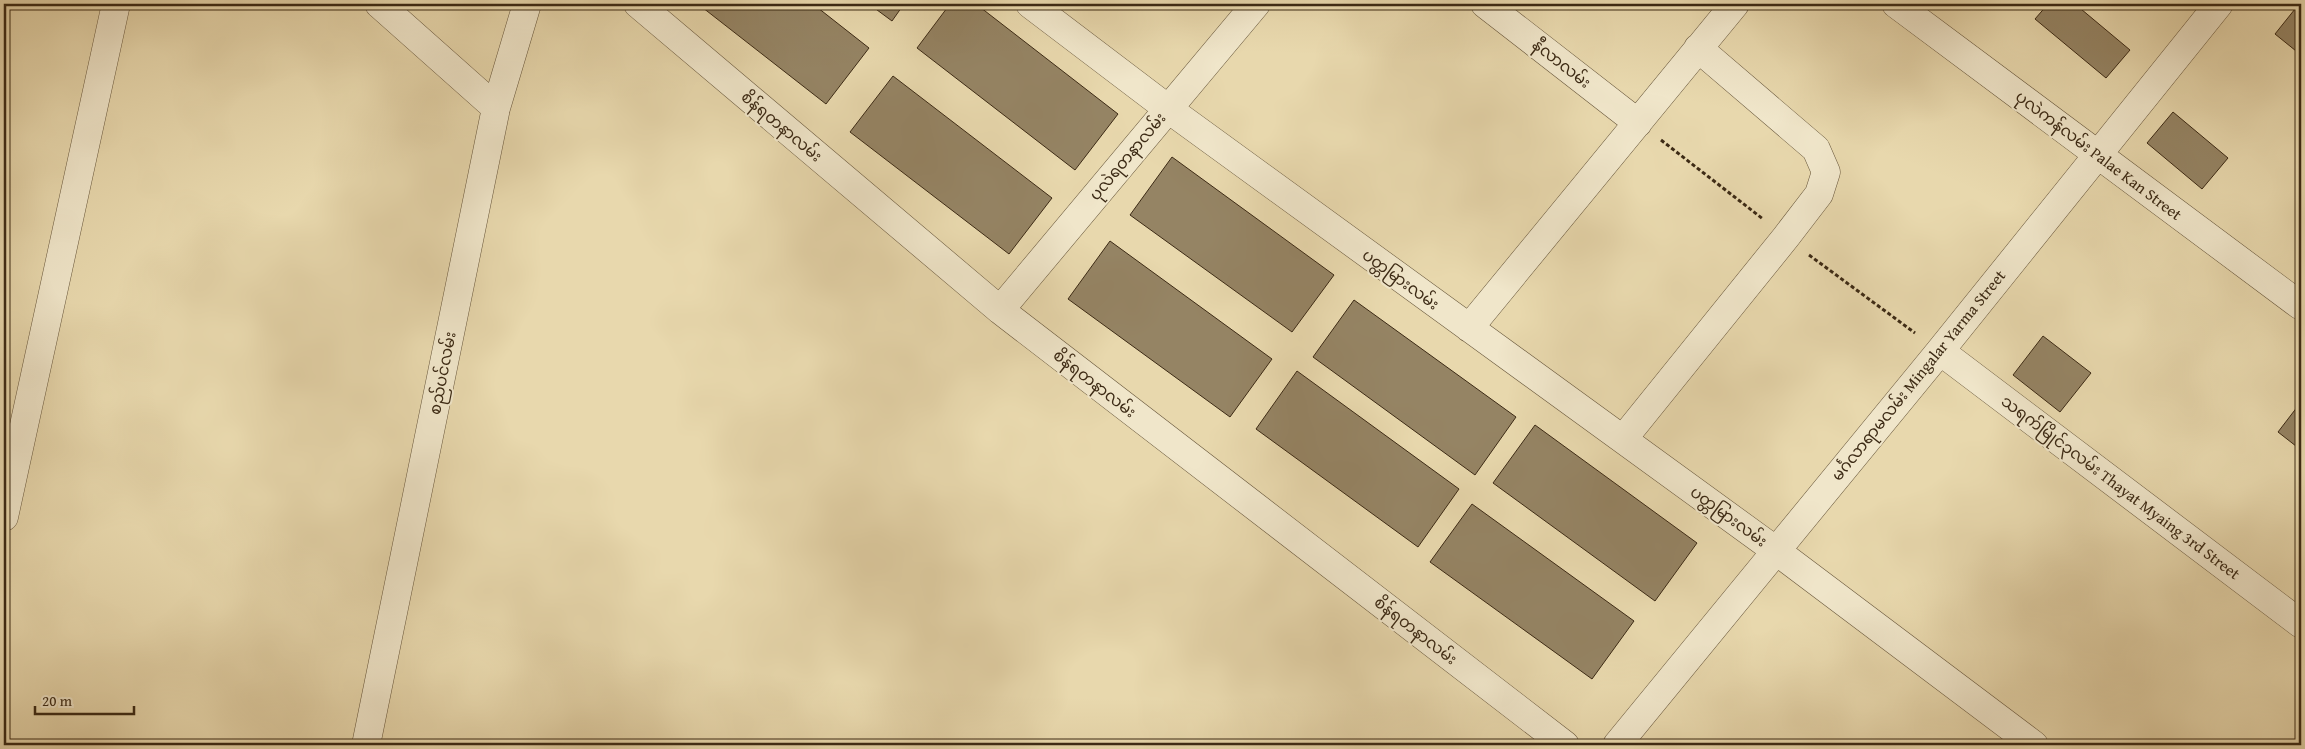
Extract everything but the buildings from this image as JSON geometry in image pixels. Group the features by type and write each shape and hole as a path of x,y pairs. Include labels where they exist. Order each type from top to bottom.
{"street":[{"path":"4,517 116,4"},
{"path":"379,4 496,108"},
{"name":"စည်ပင်လမ်း","path":"366,745 496,108 526,4"},
{"name":"စိန်ရတနာလမ်း","path":"638,4 1000,310 1566,745"},
{"name":"ပတ္တမြားလမ်း","path":"1030,4 1167,108 1775,550 2034,745"},
{"name":"ပုလဲရတနာလမ်း","path":"1000,310 1167,108 1256,4"},
{"name":"နီလာလမ်း","path":"1485,4 1638,123"},
{"path":"1469,328 1735,4"},
{"name":"ပုလဲကန်လမ်း Palae Kan Street","path":"1896,4 2301,306"},
{"name":"မင်္ဂလာရာမလမ်း Mingalar Yarma Street","path":"1617,745 1940,351 2219,4"},
{"path":"1623,439 1819,194 1826,172 1816,149 1698,48"},
{"name":"သရက်မြိုင်၃လမ်း Thayat Myaing 3rd Street","path":"1940,351 2301,624"}]}
